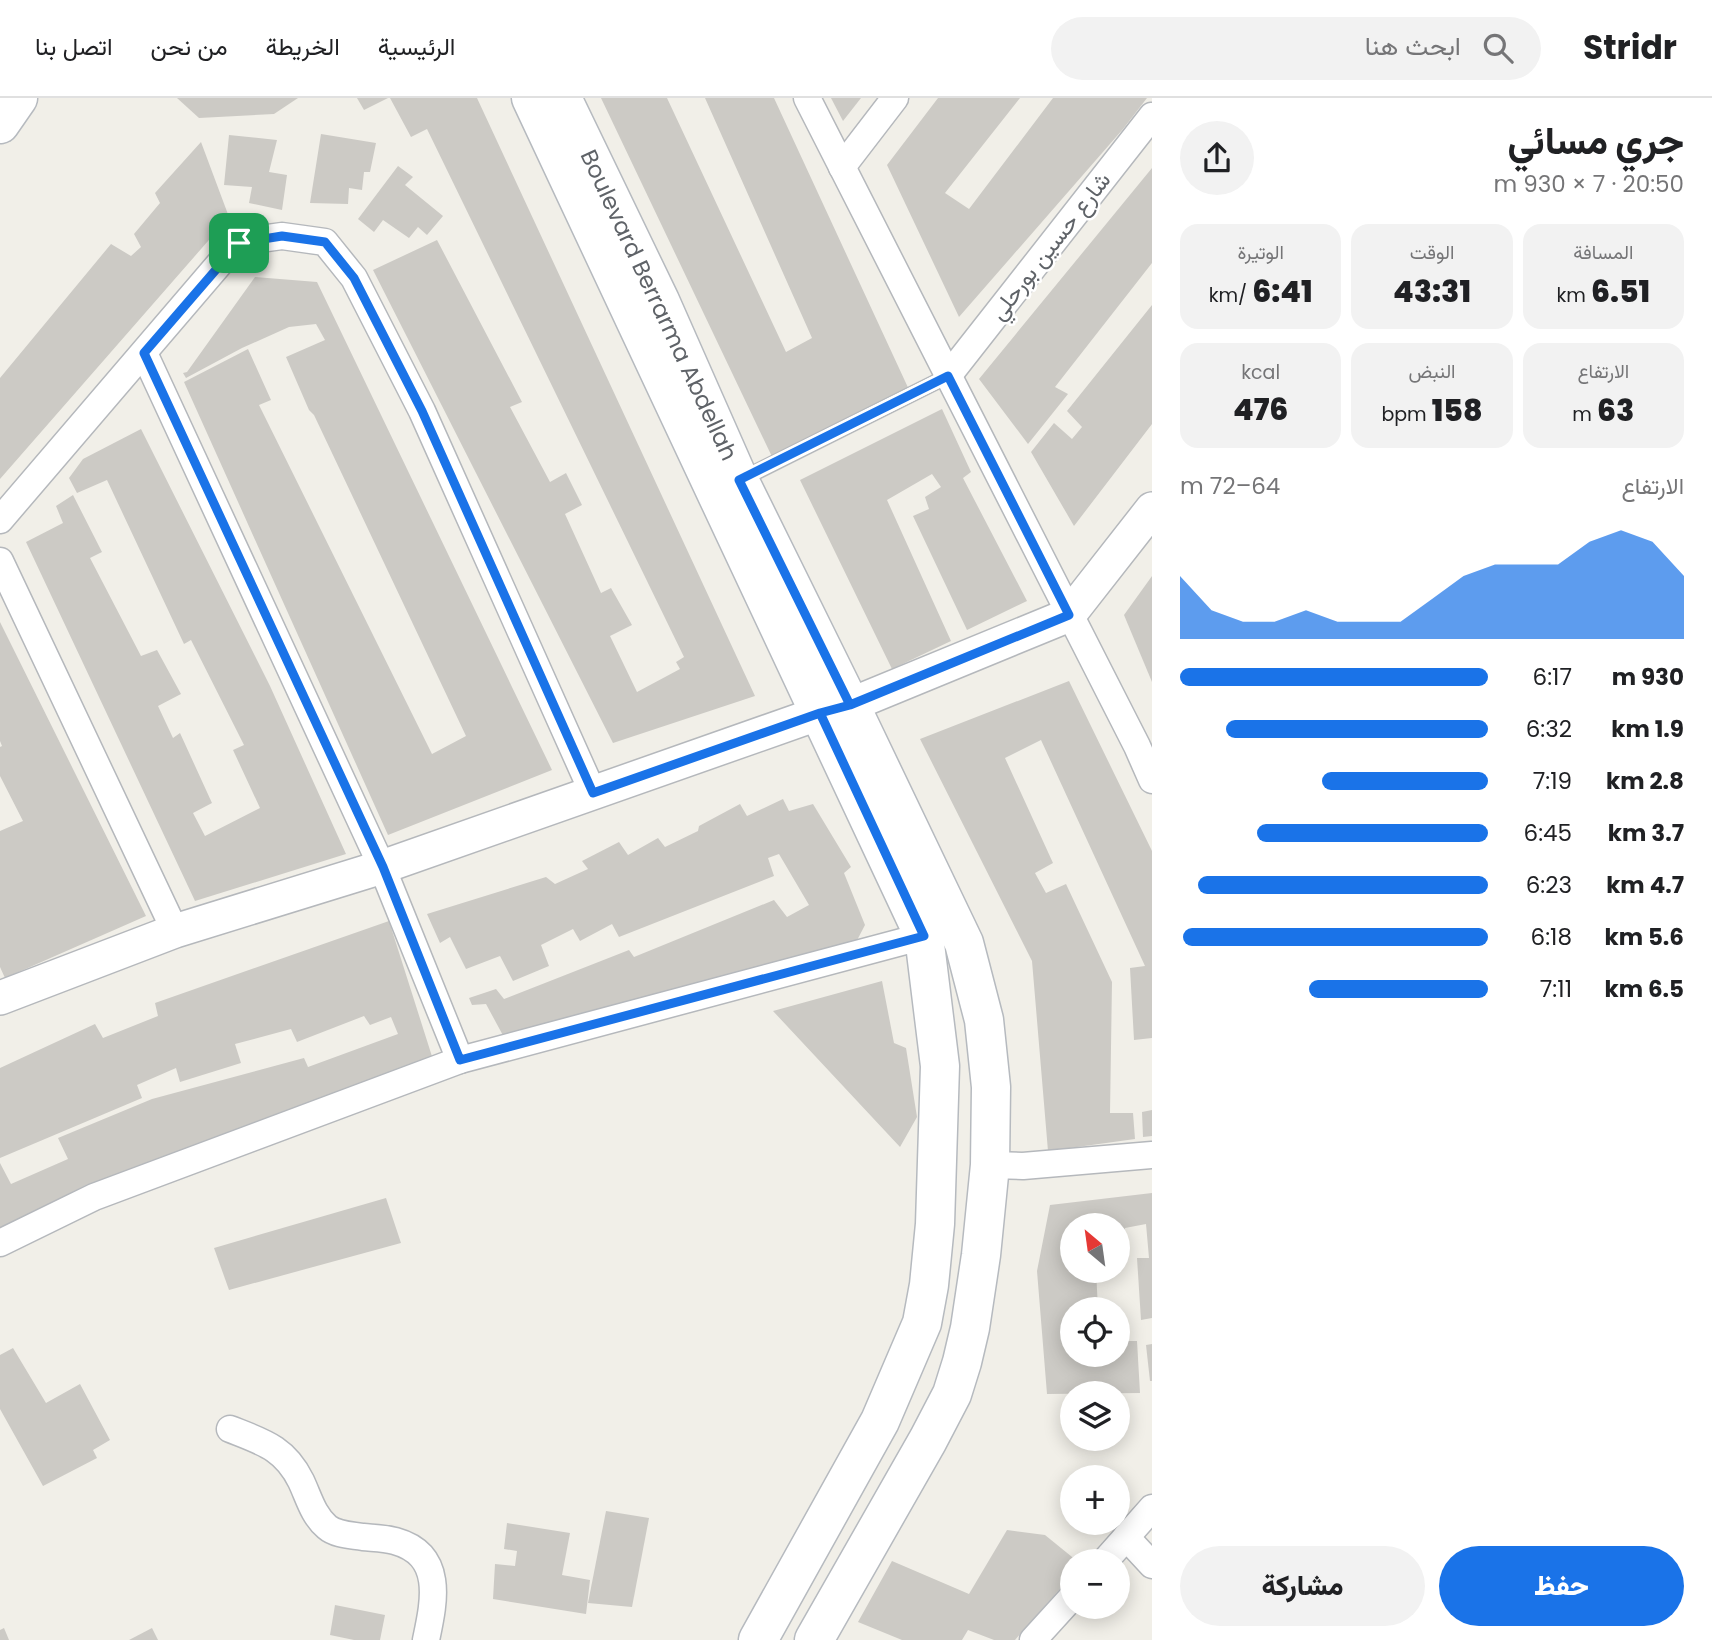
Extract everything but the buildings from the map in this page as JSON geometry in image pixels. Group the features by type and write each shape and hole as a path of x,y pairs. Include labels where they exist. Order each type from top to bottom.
{"main road":[{"path":"0,124 18,98"},
{"name":"Boulevard Berrarma Abdellah","path":"531,98 835,709 964,943 984,1020 991,1087 990,1165 970,1328 952,1394 929,1440 814,1640"},
{"name":"Boulevard Berrarma Abdellah","path":"562,98 660,300 739,480 835,709 924,936 940,1066 935,1224 922,1324 880,1421 758,1640"}],"street":[{"path":"807,98 1152,780"},
{"path":"842,167 895,98"},
{"name":"شارع حسين بورحلي","path":"948,376 1152,117"},
{"path":"0,520 239,243 282,236 325,242 354,278 422,411 593,793"},
{"path":"144,353 383,867 460,1060"},
{"path":"0,998 175,931 383,867 835,709 1069,615 1152,509"},
{"path":"0,561 175,931"},
{"path":"0,1243 94,1196 460,1060 924,936"},
{"path":"990,1165 1035,1166 1152,1154"},
{"path":"230,1429 271,1445 289,1460 318,1519 330,1530 395,1540 414,1549 428,1565 433,1581 434,1604 426,1640"},
{"path":"1116,1549 1152,1508"},
{"path":"1126,1537 1152,1565"},
{"path":"1032,1640 1060,1610"}],"lane":[{"path":"739,480 948,376"}],"route":[{"path":"239,243 144,353 383,867 460,1060 924,936 820,713 850,705 739,480 948,376 1069,615 850,705 820,713 593,793 422,411 354,278 325,242 282,236 239,243"}]}
